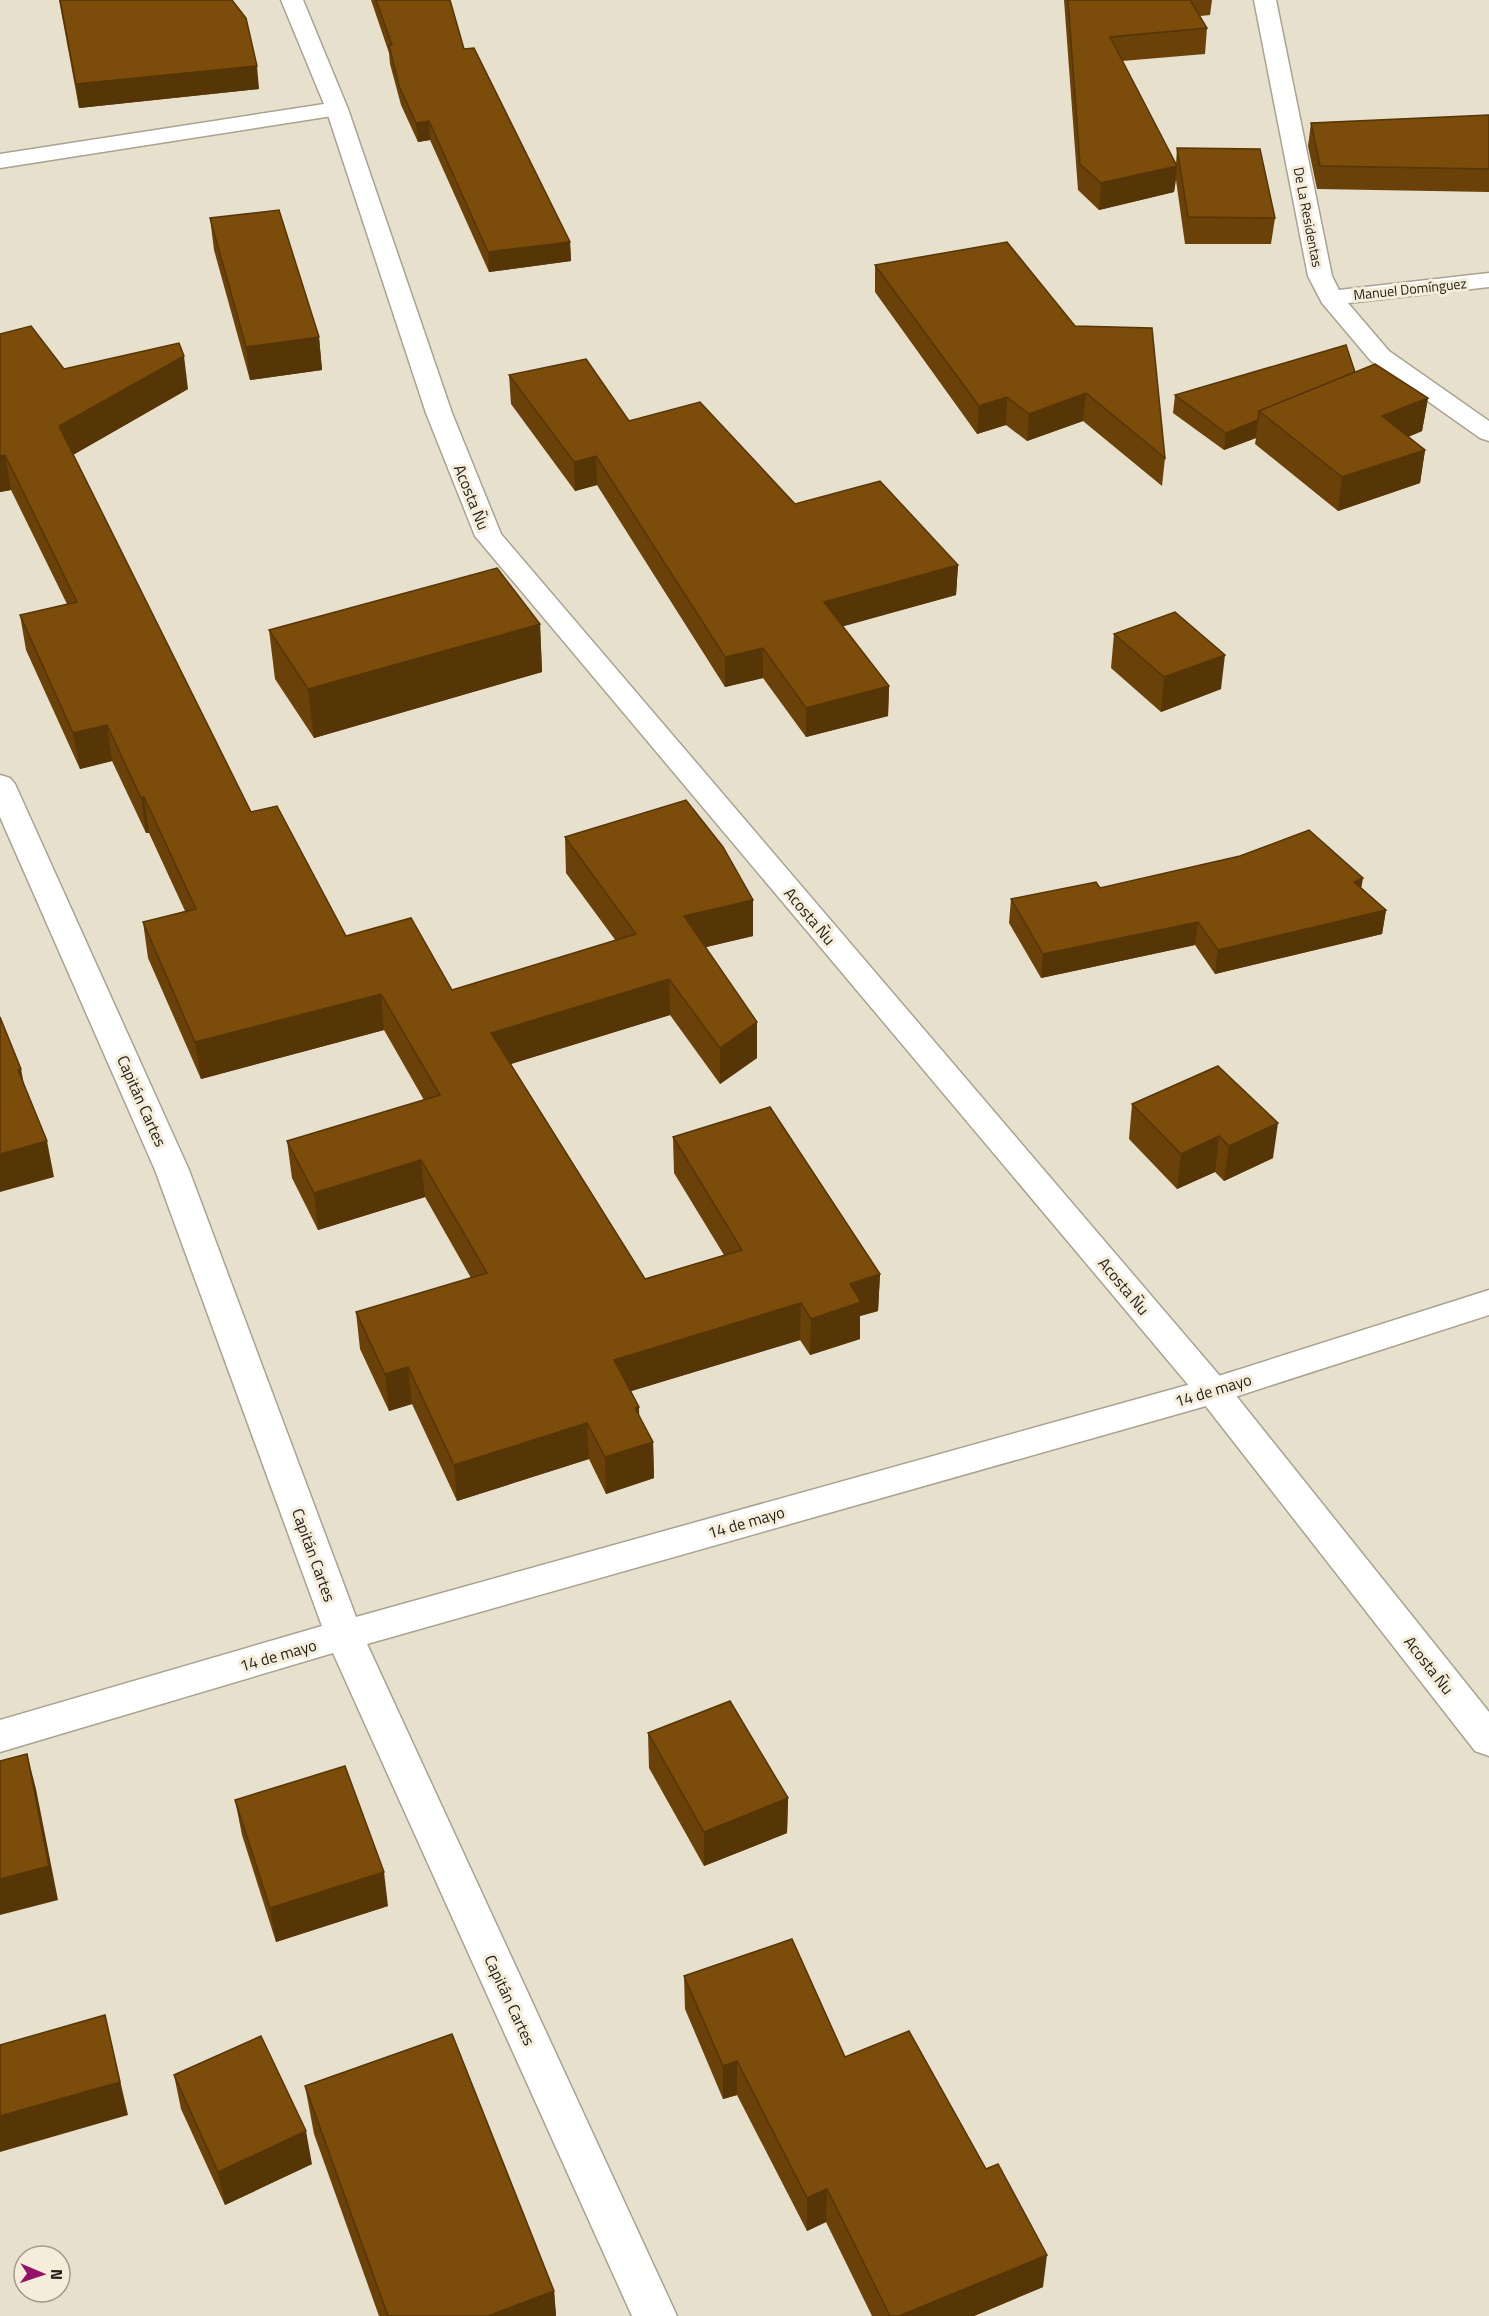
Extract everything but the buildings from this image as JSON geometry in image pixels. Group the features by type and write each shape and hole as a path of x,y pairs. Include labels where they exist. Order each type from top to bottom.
{"street":[{"name":"Acosta Ñu","path":"292,0 337,109 439,413 488,536 1213,1391 1489,1740"},
{"name":"De La Residentas","path":"1265,0 1320,276 1331,298 1380,356 1489,433"},
{"path":"0,160 337,109"},
{"name":"Manuel Domínguez","path":"1331,298 1489,280"},
{"name":"Capitán Cartes","path":"0,784 172,1170 344,1635 655,2316"},
{"name":"14 de mayo","path":"0,1736 344,1635 1213,1391 1489,1302"}]}
